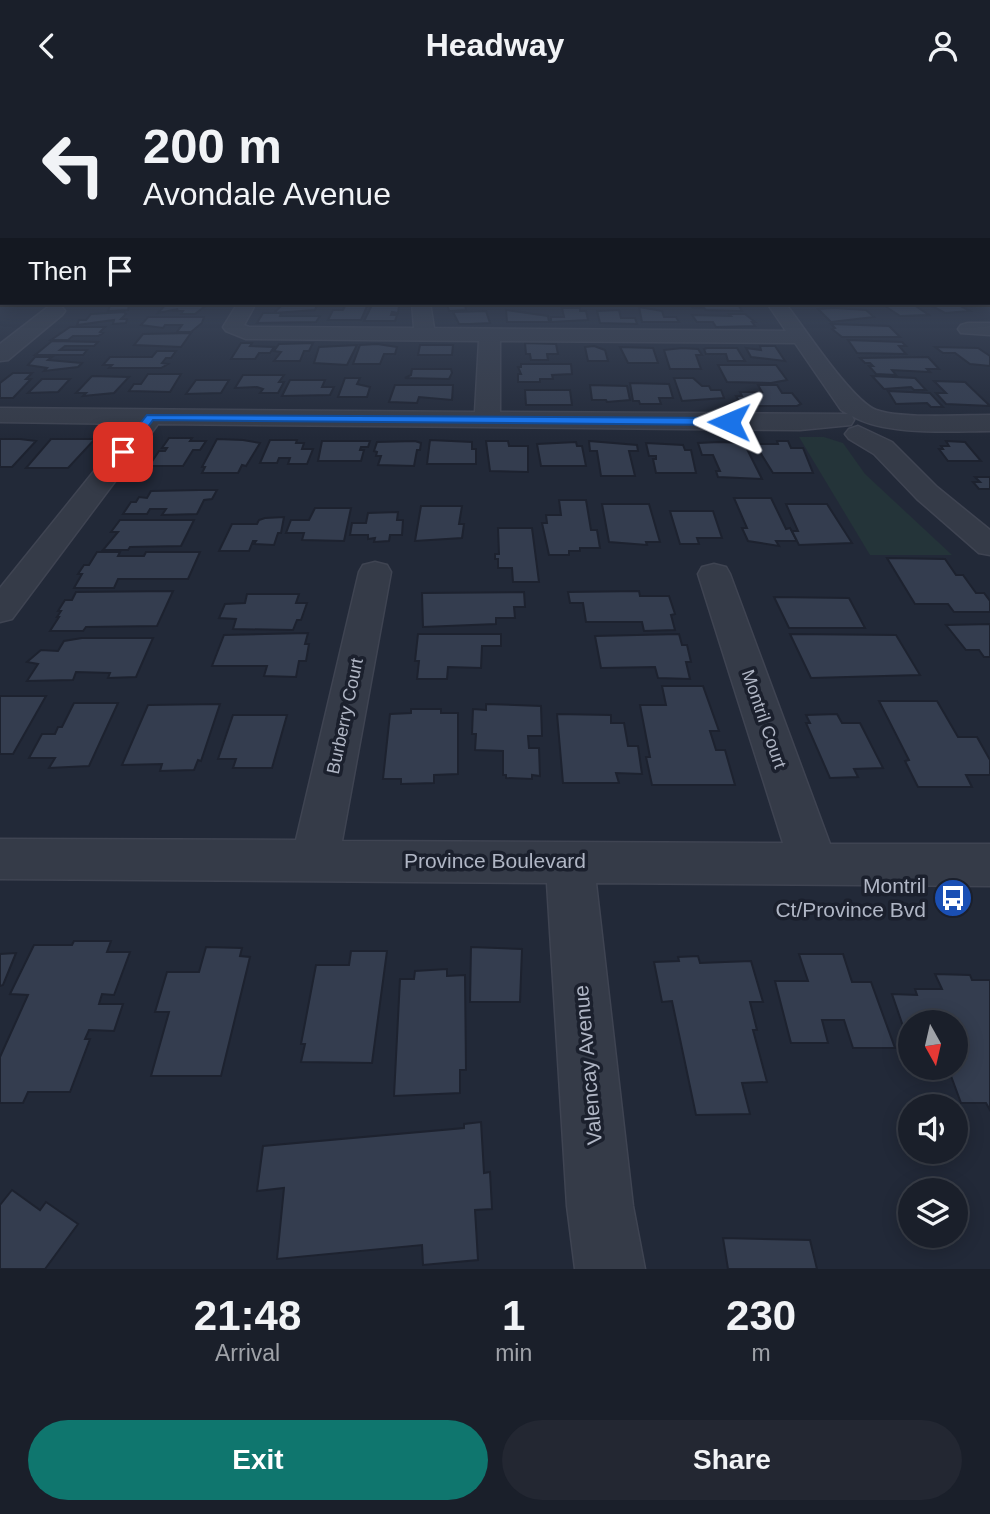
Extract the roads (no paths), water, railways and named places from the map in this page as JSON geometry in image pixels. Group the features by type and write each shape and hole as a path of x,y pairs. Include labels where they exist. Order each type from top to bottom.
{"street":[{"path":"0,355 33,329"},
{"path":"236,329 261,334 802,337"},
{"path":"424,329 425,334"},
{"path":"796,329 865,425 927,493 990,546"},
{"path":"968,330 990,329"},
{"path":"487,420 490,335"},
{"path":"0,415 800,422 865,425 990,423"},
{"path":"0,611 13,576 150,417"},
{"name":"Burberry Court","path":"315,860 375,572"},
{"name":"Montril Court","path":"714,574 813,863"},
{"name":"Province Boulevard","path":"0,859 570,860 990,865"},
{"name":"Valencay Avenue","path":"570,860 600,1206 610,1269"}],"place":[{"name":"Montril Ct/Province Bvd","path":"953,898"}]}
